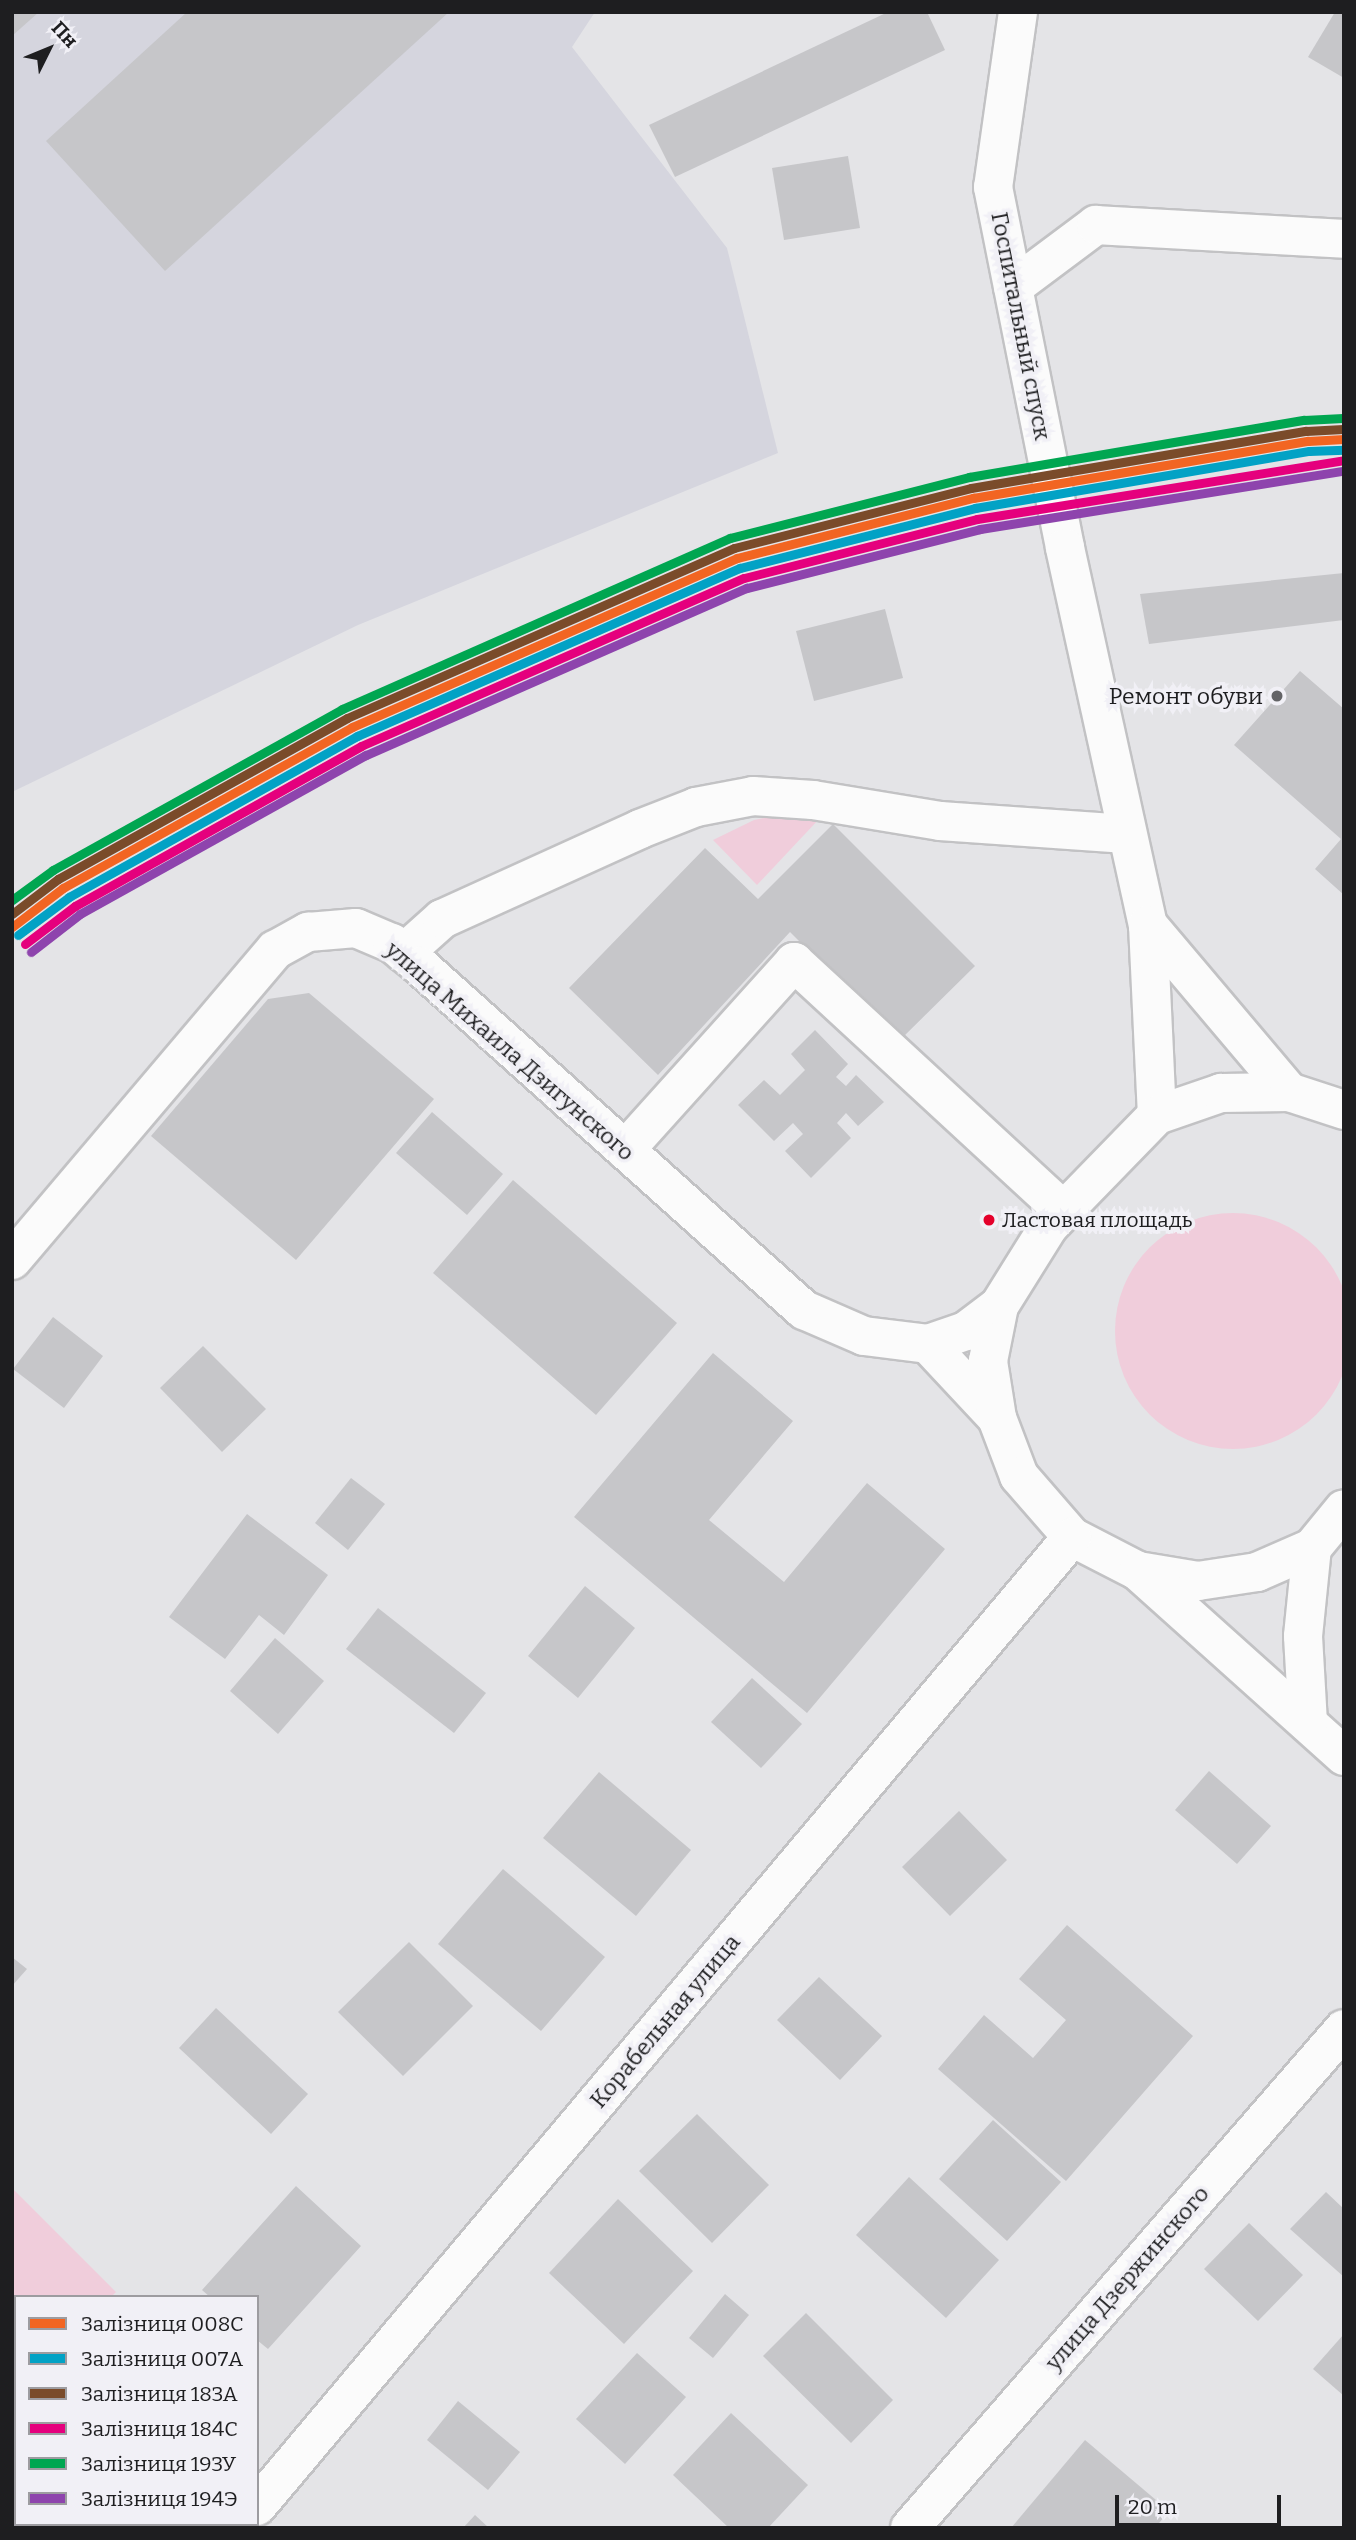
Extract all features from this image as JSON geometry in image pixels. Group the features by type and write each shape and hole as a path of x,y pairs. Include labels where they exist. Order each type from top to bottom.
{"street":[{"name":"Госпитальный спуск","path":"1018,12 993,187 1065,548 1148,925 1157,1115"},
{"path":"1013,287 1096,225 1344,239"},
{"path":"404,953 442,919 696,807 753,796 940,821 1127,834"},
{"path":"1148,925 1289,1092"},
{"name":"улица Михаила Дзигунского","path":"12,1260 275,950 308,932 356,928 404,953 804,1310 864,1336 928,1344"},
{"path":"625,1150 794,962 1063,1210"},
{"path":"1344,1110 1289,1092 1221,1093 1157,1115 1063,1210 1025,1259 999,1306 988,1361 997,1418 1019,1476 1072,1537 1138,1571 1344,1756"},
{"path":"997,1418 928,1344 967,1331 999,1306"},
{"path":"1138,1571 1198,1581 1258,1572 1312,1548 1344,1509"},
{"name":"Корабельная улица","path":"259,2504 1072,1537"},
{"path":"1308,1723 1303,1636 1312,1548"},
{"name":"улица Дзержинского","path":"910,2528 1344,2029"}],"shaded area":[{"path":"12,12 595,12 572,47 727,248 778,453 358,625 12,792"},
{"path":"785,814 820,818 757,885 713,840 754,820"},
{"name":"Ластовая площадь","path":"1221,1213 1245,1213 1289,1227 1317,1247 1342,1286 1349,1308 1349,1354 1342,1376 1317,1415 1289,1435 1267,1444 1245,1449 1221,1449 1177,1435 1149,1415 1129,1387 1120,1365 1115,1343 1115,1319 1129,1275 1149,1247 1177,1227 1199,1218"},
{"path":"12,2188 116,2292 113,2295 14,2295"}],"building":[{"path":"12,12 39,12 12,36"},
{"path":"187,12 449,12 165,271 46,141"},
{"path":"888,12 927,12 945,50 675,177 649,125"},
{"path":"1335,12 1344,12 1344,78 1308,57"},
{"path":"848,156 860,228 784,240 772,168"},
{"path":"1344,573 1344,620 1149,644 1140,594"},
{"path":"885,609 903,678 814,701 796,631"},
{"path":"1300,671 1344,709 1344,895 1315,869 1341,839 1234,745"},
{"path":"833,824 975,966 899,1041 790,932 658,1075 569,988 705,848 758,899"},
{"path":"309,993 434,1099 296,1260 151,1136 268,999"},
{"path":"815,1030 848,1064 836,1077 846,1086 856,1075 884,1102 858,1126 846,1113 837,1123 851,1138 811,1178 785,1151 803,1134 793,1123 774,1141 738,1105 764,1080 780,1095 805,1070 791,1054"},
{"path":"432,1112 503,1174 467,1215 396,1153"},
{"path":"513,1180 677,1323 596,1415 433,1273"},
{"path":"53,1317 103,1356 64,1408 13,1369"},
{"path":"203,1346 266,1409 222,1452 160,1388"},
{"path":"713,1353 793,1421 709,1520 784,1582 867,1483 945,1549 807,1713 574,1517"},
{"path":"351,1478 385,1504 348,1550 315,1523"},
{"path":"247,1514 328,1575 284,1635 259,1615 225,1659 169,1617"},
{"path":"585,1586 635,1628 578,1698 528,1656"},
{"path":"378,1608 486,1693 454,1733 346,1649"},
{"path":"275,1638 324,1681 278,1734 230,1691"},
{"path":"752,1678 802,1724 761,1768 711,1722"},
{"path":"1209,1771 1271,1826 1237,1864 1175,1810"},
{"path":"599,1772 691,1850 636,1916 543,1838"},
{"path":"959,1811 1007,1860 950,1916 902,1867"},
{"path":"503,1869 605,1957 541,2031 438,1944"},
{"path":"1067,1925 1193,2036 1066,2181 938,2069 984,2015 1033,2058 1066,2020 1019,1979"},
{"path":"409,1942 473,2006 403,2076 338,2012"},
{"path":"12,1957 27,1969 12,1986"},
{"path":"819,1977 882,2036 840,2080 777,2020"},
{"path":"216,2008 308,2094 271,2134 179,2048"},
{"path":"697,2114 769,2185 712,2243 639,2171"},
{"path":"993,2120 1061,2182 1007,2241 939,2179"},
{"path":"909,2177 999,2260 946,2318 856,2235"},
{"path":"296,2186 361,2246 268,2349 259,2342 259,2295 208,2295 202,2290"},
{"path":"1326,2192 1344,2209 1344,2277 1290,2229"},
{"path":"618,2199 693,2271 624,2344 549,2273"},
{"path":"1249,2223 1303,2275 1258,2321 1204,2269"},
{"path":"725,2294 749,2315 713,2358 689,2338"},
{"path":"806,2313 893,2400 851,2443 763,2356"},
{"path":"1344,2334 1344,2396 1313,2369"},
{"path":"637,2353 686,2397 625,2464 576,2419"},
{"path":"458,2401 520,2452 488,2490 427,2440"},
{"path":"731,2413 808,2485 768,2528 729,2528 673,2475"},
{"path":"1085,2440 1169,2511 1155,2528 1011,2528"},
{"path":"12,2504 14,2526 39,2528 12,2528"},
{"path":"475,2515 489,2528 463,2528"}],"rail line":[{"name":"193У","path":"12,900 53,870 342,709 730,538 969,477 1304,420 1343,418"},
{"name":"183А","path":"12,914 58,879 347,718 734,548 971,488 1306,431 1343,429"},
{"name":"008С","path":"12,927 63,888 352,727 737,558 973,498 1308,441 1344,439"},
{"name":"007А","path":"18,935 69,897 357,736 740,568 975,508 1309,451 1344,450"},
{"name":"184С","path":"25,944 75,906 361,746 744,578 977,519 1344,460"},
{"name":"194Э","path":"31,952 80,914 366,755 747,588 980,529 1344,471"}],"place":[{"name":"Ремонт обуви","path":"1277,696"},
{"name":"Ластовая площадь","path":"989,1220"}]}
